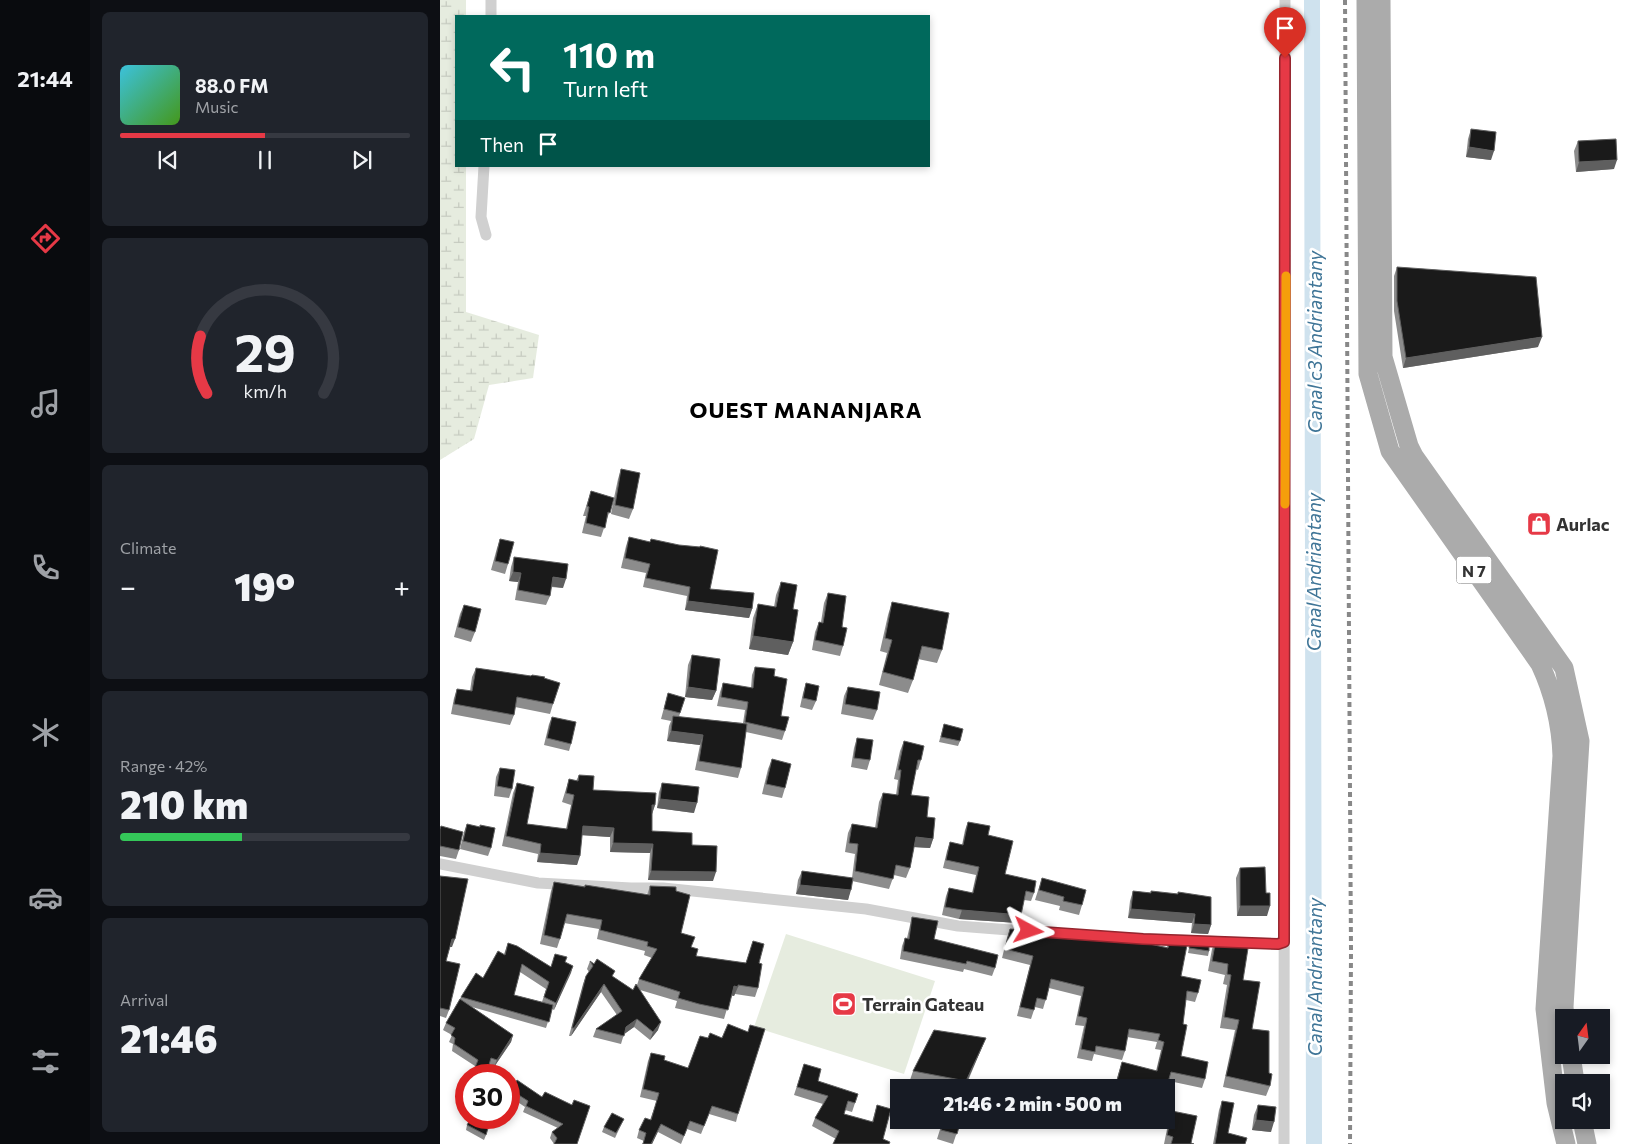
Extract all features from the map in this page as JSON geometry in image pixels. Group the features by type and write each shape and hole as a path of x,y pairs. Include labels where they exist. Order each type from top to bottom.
{"main road":[{"name":"N 7","path":"1366,0 1368,374 1390,451 1540,664 1550,685 1562,742 1545,1008 1556,1103 1566,1144"},
{"name":"N 7","path":"1381,0 1383,357 1409,446 1414,456 1564,668 1580,741 1564,1009"},
{"path":"1584,1129 1588,1144"}],"street":[{"path":"491,0 491,15"},
{"path":"1284,1144 1285,0"},
{"path":"484,167 481,217 486,235"},
{"path":"440,864 538,883 663,888 866,909 958,926 1038,932"},
{"path":"1096,936 1278,944 1284,942"}],"green space":[{"path":"440,0 466,0 466,15 455,15 455,167 466,167 466,312 539,335 533,378 489,385 474,439 440,460"},
{"name":"Terrain Gateau","path":"786,934 935,981 904,1074 754,1027"}],"building":[{"path":"1471,129 1496,132 1494,151 1469,147"},
{"path":"1616,139 1617,160 1579,162 1578,141"},
{"path":"1397,267 1536,277 1542,337 1406,358 1397,301"},
{"path":"621,469 640,473 633,509 615,505"},
{"path":"591,491 614,498 610,513 608,512 605,528 586,523 589,507 587,506"},
{"path":"629,537 650,542 651,539 718,550 710,589 754,593 752,609 688,601 690,587 646,578 650,564 625,558"},
{"path":"500,539 514,542 508,564 495,561"},
{"path":"514,557 568,564 566,579 553,577 550,596 518,590 521,573 513,572"},
{"path":"781,582 797,585 793,609 798,610 793,642 753,636 758,604 776,607"},
{"path":"828,593 846,596 842,627 847,628 843,646 815,640 819,622 823,623"},
{"path":"892,602 949,613 942,650 922,646 913,680 883,672 892,640 885,638"},
{"path":"464,605 481,609 475,632 458,627"},
{"path":"692,655 720,659 716,691 688,687"},
{"path":"755,667 775,669 774,676 787,679 781,716 789,717 785,731 745,722 748,702 721,697 723,683 753,688"},
{"path":"476,668 545,677 560,683 553,704 517,697 514,715 454,704 457,689 472,691"},
{"path":"806,683 819,686 816,701 803,698"},
{"path":"848,687 880,692 877,710 845,704"},
{"path":"668,693 685,698 680,713 664,709"},
{"path":"673,716 747,724 741,768 699,761 703,735 671,731"},
{"path":"552,717 576,722 571,744 547,738"},
{"path":"944,724 963,729 960,741 941,737"},
{"path":"857,738 873,740 870,760 854,758"},
{"path":"904,741 924,746 921,760 918,760 911,795 929,797 927,817 935,818 933,839 916,837 910,868 896,865 893,879 855,871 858,844 849,843 852,824 877,828 883,793 898,795 901,770 898,770"},
{"path":"772,759 791,764 785,788 766,784"},
{"path":"500,768 515,770 512,789 497,786"},
{"path":"579,775 594,776 593,790 656,793 655,805 652,805 652,831 692,833 692,845 717,846 716,872 651,871 653,844 613,843 614,828 583,826 580,856 540,853 541,844 506,836 517,783 534,787 527,824 567,829 574,795 566,793 569,779 578,781"},
{"path":"662,783 699,787 697,803 660,799"},
{"path":"968,822 990,826 988,835 1013,841 1005,874 1036,881 1034,893 1026,891 1021,915 945,907 949,888 973,893 979,867 946,860 950,842 963,845"},
{"path":"467,824 495,828 491,848 463,841"},
{"path":"441,826 463,832 459,850 440,846"},
{"path":"1265,867 1266,893 1270,893 1270,906 1240,906 1240,868"},
{"path":"802,871 853,878 851,890 800,885"},
{"path":"440,876 468,879 455,939 452,939 446,961 460,964 449,1010 440,1008"},
{"path":"1042,878 1086,890 1082,905 1063,901 1064,897 1039,890"},
{"path":"554,882 650,895 650,886 676,887 676,891 690,895 681,933 695,937 691,947 698,949 696,956 746,963 753,941 764,944 759,963 762,964 758,988 734,986 728,1010 699,1004 678,998 680,992 639,979 657,949 647,946 648,942 600,930 602,920 567,914 560,939 544,935"},
{"path":"1133,891 1178,894 1178,892 1211,897 1211,925 1194,924 1195,914 1131,909"},
{"path":"912,917 938,921 934,939 998,955 995,968 967,961 966,964 903,951 905,938 909,939"},
{"path":"1010,929 1113,936 1128,939 1128,937 1146,938 1145,943 1168,948 1170,939 1188,940 1181,976 1201,980 1198,993 1187,991 1183,1024 1187,1025 1181,1056 1208,1062 1205,1079 1171,1072 1169,1079 1117,1079 1122,1062 1157,1071 1164,1042 1158,1040 1160,1034 1129,1029 1125,1051 1096,1046 1095,1052 1081,1049 1087,1018 1078,1016 1084,987 1051,979 1046,1000 1037,998 1034,1010 1020,1007 1033,956 1005,949"},
{"path":"1216,939 1249,942 1243,980 1260,982 1252,1029 1269,1031 1269,1073 1272,1074 1270,1086 1226,1076 1239,1020 1224,1017 1231,975 1227,974 1228,964 1212,961"},
{"path":"508,943 517,946 551,967 555,954 567,957 565,962 573,966 556,1003 544,997 549,982 522,964 514,995 553,1005 549,1022 461,997 476,973 483,978 498,951 505,955"},
{"path":"1190,943 1209,944 1209,951 1189,948"},
{"path":"597,959 615,971 612,976 633,990 636,984 661,1022 653,1032 637,1019 626,1027 624,1036 596,1029 622,1011 604,984 574,1028 572,1028 586,976 593,966 590,961 594,964"},
{"path":"460,999 513,1035 497,1060 491,1058 489,1064 476,1064 478,1060 454,1044 455,1038 451,1035 455,1028 446,1023"},
{"path":"728,1024 748,1032 750,1025 765,1029 738,1114 712,1106 704,1126 690,1121 684,1136 661,1124 651,1144 643,1144 646,1133 639,1130 645,1118 651,1120 659,1093 643,1089 651,1053 665,1056 664,1060 688,1068 700,1036 708,1038 710,1033 722,1038"},
{"path":"934,1030 986,1038 967,1079 955,1079 913,1071"},
{"path":"804,1064 821,1069 818,1081 858,1094 855,1103 848,1101 844,1114 873,1122 877,1105 890,1109 883,1139 890,1142 889,1144 833,1144 839,1131 815,1118 828,1096 797,1087"},
{"path":"520,1082 542,1097 545,1092 572,1105 574,1100 590,1106 577,1144 554,1144 557,1138 552,1132 563,1124 526,1106 528,1101 520,1096"},
{"path":"1222,1101 1234,1103 1228,1133 1247,1138 1245,1144 1215,1144"},
{"path":"1258,1105 1276,1107 1274,1122 1256,1120"},
{"path":"1175,1112 1197,1116 1191,1143 1194,1144 1171,1144 1173,1137 1167,1135 1168,1129 1175,1129"},
{"path":"612,1113 624,1119 616,1133 604,1127"},
{"path":"475,1129 488,1129 486,1135"},
{"path":"941,1129 958,1129 957,1134"}],"waterway":[{"name":"Canal c3 Andriantany","path":"1312,0 1314,1144"},
{"name":"Canal c3 Andriantany","path":"1313,684 1314,0"}],"railway":[{"path":"1345,0 1351,951 1350,1144"}],"slow traffic":[{"path":"1285,504 1286,276"}],"place":[{"name":"Aurlac","path":"1539,524"},
{"name":"Terrain Gateau","path":"844,1004"}],"district":[{"name":"OUEST MANANJARA","path":"806,409"}],"route":[{"path":"1029,931 1143,939 1278,944 1284,942 1285,58"}],"water label":[{"name":"Canal Andriantany","path":"1313,572"},
{"name":"Canal Andriantany","path":"1314,977"}]}
